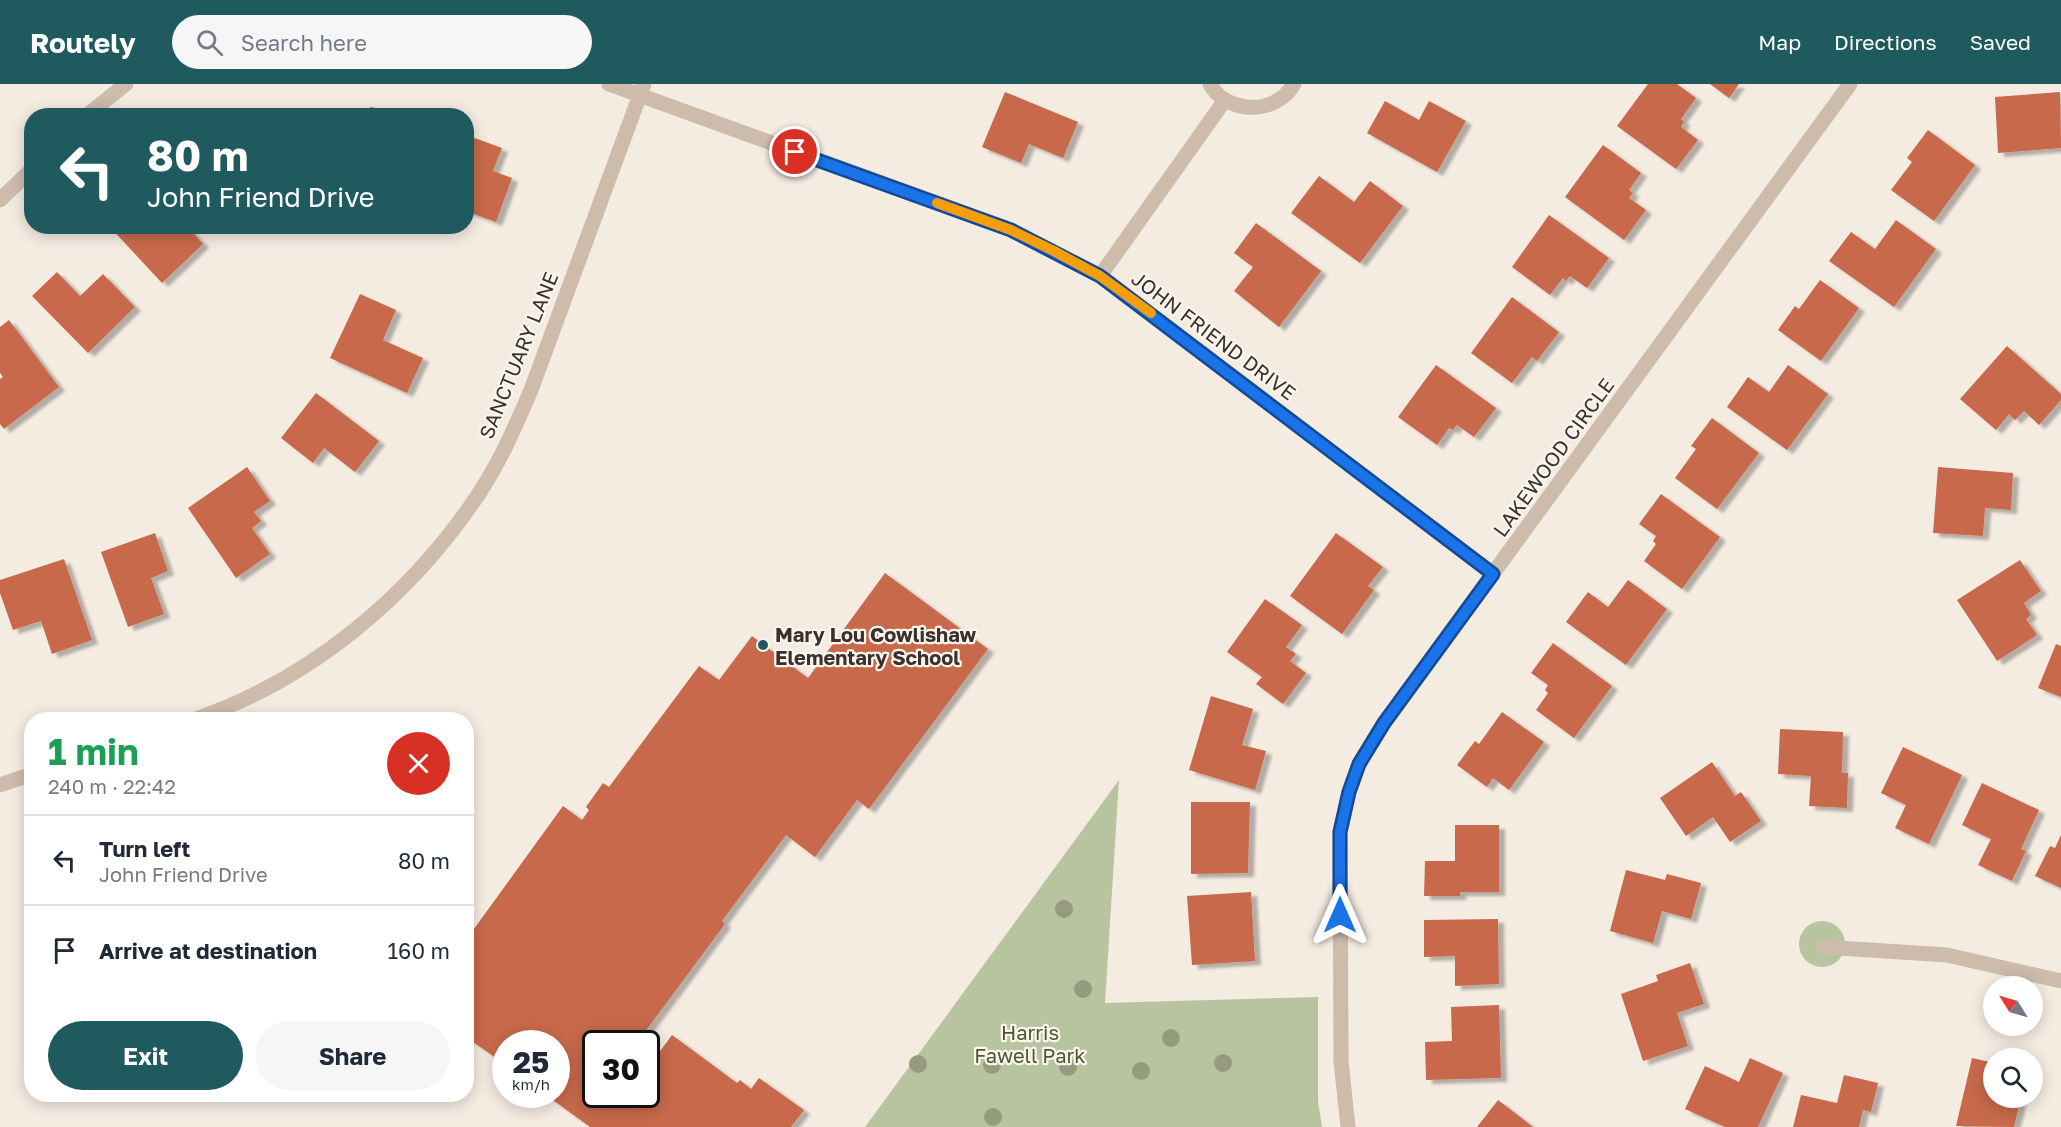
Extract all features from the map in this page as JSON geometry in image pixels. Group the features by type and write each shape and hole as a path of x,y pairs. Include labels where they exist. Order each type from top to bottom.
{"street":[{"path":"96,108 126,84"},
{"name":"JOHN FRIEND DRIVE","path":"609,84 642,90 1011,230 1100,276 1493,574"},
{"path":"1210,84 1225,100 1240,107 1272,104 1285,95 1294,84"},
{"name":"LAKEWOOD CIRCLE","path":"1348,1127 1341,1061 1340,832 1349,792 1359,764 1384,723 1850,84"},
{"name":"SANCTUARY LANE","path":"214,712 287,677 343,640 401,589 433,555 481,491 510,437 531,390 642,90"},
{"path":"1100,276 1225,100"},
{"path":"0,200 24,177"},
{"path":"0,785 24,777"},
{"path":"1823,947 1947,955 2061,981"}],"green space":[{"name":"Harris Fawell Park","path":"1119,780 1105,1003 1318,997 1318,1101 1322,1127 865,1127"},
{"path":"1827,921 1839,927 1844,935 1844,953 1839,961 1831,966 1817,967 1809,964 1802,957 1799,939 1802,931 1809,924"}],"building":[{"path":"1648,84 1677,84 1696,98 1681,119 1684,122 1681,127 1698,140 1676,169 1617,126"},
{"path":"1710,84 1739,84 1729,98"},
{"path":"1005,92 1078,122 1063,158 1029,144 1021,163 982,147"},
{"path":"2060,92 2061,148 1998,153 1995,97"},
{"path":"1385,101 1419,120 1429,101 1466,121 1437,172 1367,133"},
{"path":"1928,130 1975,165 1934,221 1891,190 1912,162 1907,158"},
{"path":"474,138 502,148 493,171 512,178 496,222 474,214"},
{"path":"1603,145 1641,173 1629,190 1633,193 1629,198 1646,210 1624,240 1565,197"},
{"path":"1319,176 1354,202 1370,181 1403,206 1360,263 1291,213"},
{"path":"1549,215 1609,258 1587,288 1570,276 1566,281 1563,278 1550,295 1512,267"},
{"path":"1896,220 1936,249 1894,307 1829,261 1851,232 1875,249"},
{"path":"1256,223 1321,271 1279,327 1234,291 1253,267 1234,253"},
{"path":"116,234 194,234 203,244 162,283"},
{"path":"57,272 80,296 103,274 135,307 88,353 32,296"},
{"path":"1820,280 1859,308 1821,361 1778,330 1795,306 1799,309"},
{"path":"360,294 396,310 383,340 423,358 407,393 330,358"},
{"path":"1512,297 1559,332 1537,361 1532,357 1512,383 1471,353"},
{"path":"9,320 59,387 4,429 0,424 0,379 3,377 0,373 0,327"},
{"path":"2007,346 2061,394 2061,400 2039,425 2024,411 2015,420 2009,414 1996,430 1960,399"},
{"path":"1436,365 1496,408 1474,437 1457,425 1453,430 1449,428 1437,445 1398,417"},
{"path":"1788,365 1828,394 1787,450 1727,407 1748,377 1769,392"},
{"path":"316,393 379,441 355,472 324,448 313,463 281,438"},
{"path":"1712,418 1759,453 1717,509 1675,478 1696,449 1691,446"},
{"path":"247,467 270,501 254,512 261,521 252,528 270,554 236,578 188,508"},
{"path":"1938,467 2013,473 2011,510 1985,508 1983,536 1933,533"},
{"path":"1661,494 1720,537 1682,589 1644,561 1656,544 1653,541 1656,536 1639,524"},
{"path":"155,533 168,571 151,578 164,614 128,627 101,552"},
{"path":"1336,533 1383,567 1368,586 1374,590 1342,634 1290,596"},
{"path":"64,559 92,640 52,654 41,621 13,630 0,593 0,580"},
{"path":"2020,560 2041,591 2024,603 2031,615 2026,619 2037,635 1997,661 1957,600"},
{"path":"885,573 988,649 869,809 857,800 815,857 786,835 722,921 725,924 646,1030 582,1030 582,1108 660,1108 660,1051 672,1035 737,1083 740,1080 751,1089 759,1078 804,1110 791,1127 590,1127 564,1108 570,1108 570,1030 492,1030 492,1055 474,1043 474,929 563,806 582,820 589,810 586,807 603,783 609,787 699,666 719,680 752,636 808,678"},
{"path":"1628,580 1667,609 1626,665 1566,622 1588,592 1608,607"},
{"path":"1265,599 1302,625 1286,647 1296,654 1290,661 1306,673 1283,704 1256,684 1262,677 1227,652"},
{"path":"1553,643 1612,686 1574,738 1536,710 1548,693 1545,690 1548,685 1531,673"},
{"path":"2056,644 2061,646 2061,697 2038,688"},
{"path":"1211,696 1253,709 1242,745 1266,751 1255,790 1189,770"},
{"path":"1502,712 1544,742 1509,790 1493,778 1487,787 1457,765 1475,741 1479,744"},
{"path":"1780,729 1843,732 1842,773 1848,773 1847,808 1809,806 1811,776 1778,774"},
{"path":"1903,747 1962,775 1929,844 1895,828 1906,805 1881,793"},
{"path":"1712,762 1735,796 1741,792 1761,821 1730,842 1713,817 1686,836 1660,798"},
{"path":"1982,783 2039,810 2021,849 2026,851 2012,881 1978,865 1991,839 1962,825"},
{"path":"1191,802 1250,802 1248,873 1191,874"},
{"path":"1455,825 1499,825 1499,892 1460,892 1460,896 1424,896 1425,861 1455,861"},
{"path":"2061,835 2061,888 2035,876 2050,846 2055,848"},
{"path":"1626,870 1665,880 1667,874 1701,883 1691,919 1662,911 1653,943 1610,931"},
{"path":"1251,892 1255,961 1192,965 1187,896"},
{"path":"1498,919 1499,984 1455,986 1455,956 1424,957 1424,920"},
{"path":"1690,963 1704,1004 1677,1013 1688,1046 1643,1061 1621,994 1658,981 1656,975"},
{"path":"1499,1005 1501,1078 1426,1080 1425,1042 1452,1041 1451,1007"},
{"path":"1750,1058 1783,1073 1758,1127 1725,1127 1685,1109 1705,1066 1739,1082"},
{"path":"1972,1058 1983,1060 1983,1108 2019,1108 2014,1127 1956,1126"},
{"path":"1844,1075 1878,1083 1871,1112 1863,1110 1859,1127 1793,1127 1801,1095 1837,1103"},
{"path":"1498,1100 1533,1127 1477,1127"}],"slow traffic":[{"path":"937,203 1011,230 1054,251 1100,276 1151,313"}],"place":[{"name":"Mary Lou Cowlishaw Elementary School","path":"763,645"}],"route":[{"path":"795,152 1011,230 1100,276 1493,574 1384,723 1359,764 1349,792 1340,832 1340,915"}]}
